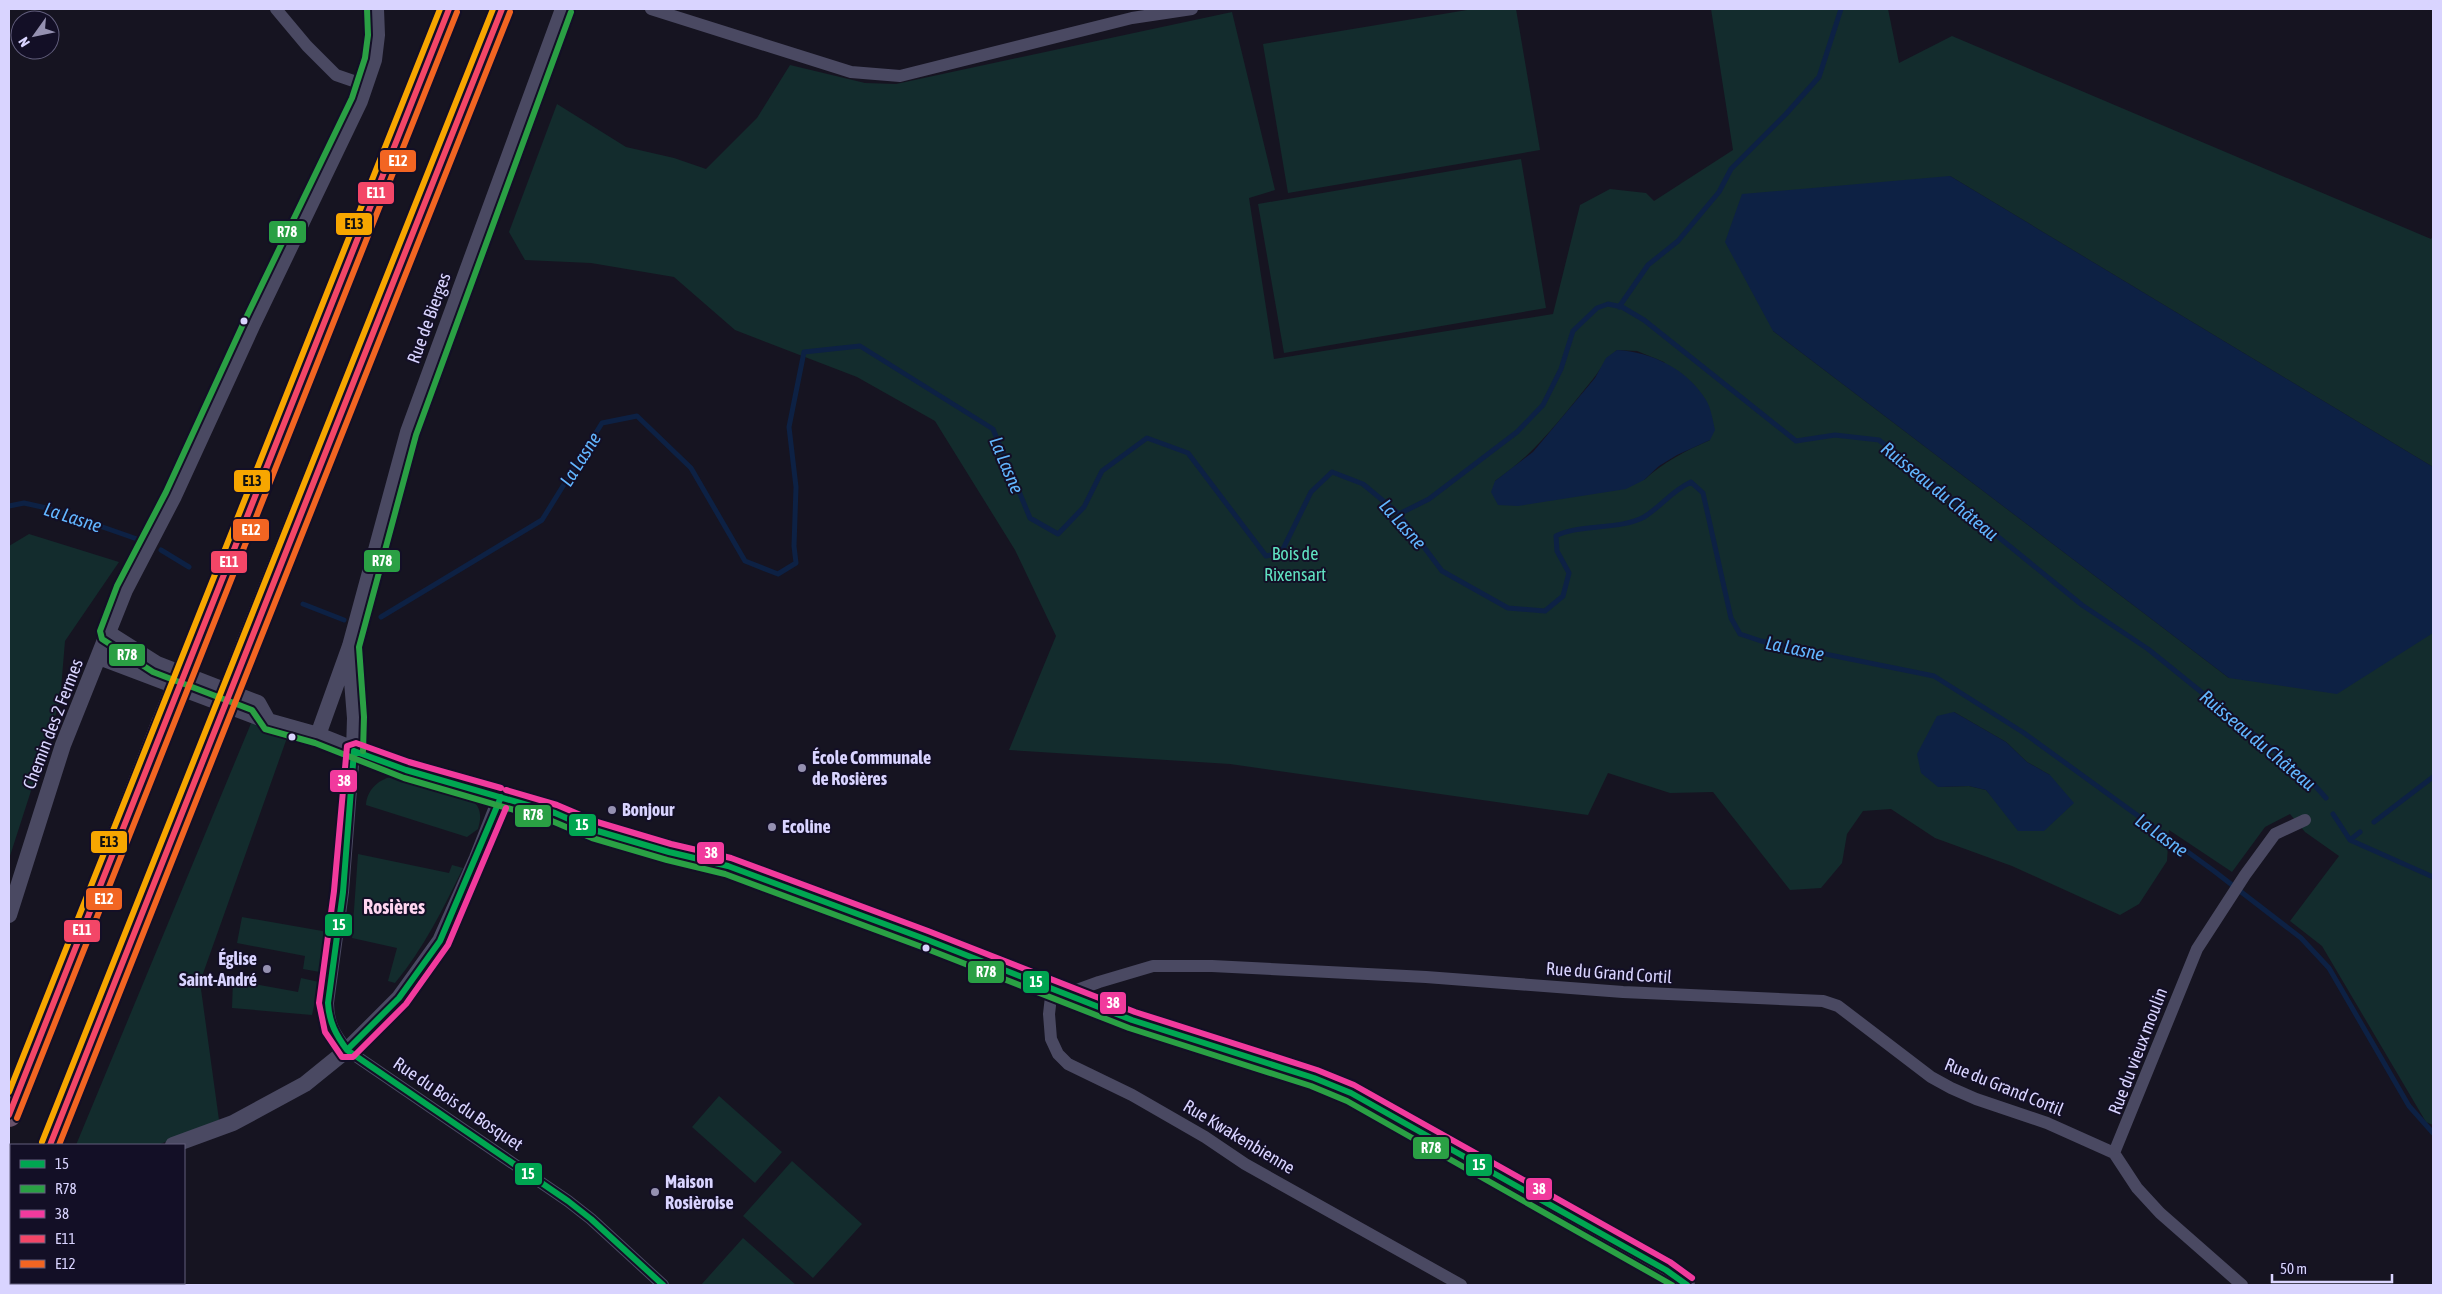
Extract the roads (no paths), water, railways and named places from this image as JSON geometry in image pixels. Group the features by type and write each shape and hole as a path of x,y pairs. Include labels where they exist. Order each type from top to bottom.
{"highway":[{"path":"9,1115 449,9"},
{"path":"50,1144 502,9"}],"street":[{"path":"276,9 307,46 336,75 365,85"},
{"name":"Chemin des 2 Fermes","path":"9,916 63,745 100,657 125,590 174,496 252,326 360,102 374,60 377,36 376,9"},
{"name":"Rue de Bierges","path":"318,735 350,646 408,432 563,9"},
{"path":"652,9 851,72 900,76 1132,18 1192,9"},
{"path":"108,633 157,664 258,703 268,721"},
{"name":"Rue de Bierges","path":"350,646 355,718 354,751"},
{"path":"100,657 268,721 318,735 354,751 406,770 555,813 612,835 669,852 728,866 834,904 1132,1020 1314,1078 1351,1093 1666,1270 1687,1285"},
{"name":"Rue du Bois du Bosquet","path":"354,751 342,892 328,1003 328,1018 333,1032 348,1050 568,1201 606,1232 663,1285"},
{"path":"175,1144 233,1123 305,1084 348,1050 399,998 440,941 478,858 501,797"},
{"name":"Rue du vieux moulin","path":"2114,1153 2197,949 2227,901 2275,834 2305,820"},
{"name":"Rue du Grand Cortil","path":"1059,991 1154,966 1212,966 1426,977 1623,992 1822,1001 1838,1006 1931,1077 1951,1088 1976,1099 2047,1123 2114,1153"},
{"name":"Rue Kwakenbienne","path":"1059,991 1049,1014 1052,1039 1058,1054 1068,1064 1132,1095 1206,1137 1245,1164 1461,1285"},
{"path":"2114,1153 2137,1188 2160,1213 2242,1285"}],"water":[{"path":"1950,176 2433,467 2433,633 2337,694 2229,678 1773,331 1725,242 1742,194"},
{"path":"1617,350 1643,354 1656,359 1679,371 1689,379 1706,400 1712,415 1715,430 1710,440 1677,455 1659,466 1644,480 1626,489 1518,506 1498,505 1491,492 1495,481 1533,452 1595,378 1606,358"},
{"path":"1954,712 2006,742 2027,762 2050,775 2074,803 2044,831 2018,831 1986,790 1969,786 1938,787 1921,773 1917,754 1937,716"}],"waterway":[{"path":"1619,307 1648,265 1678,241 1719,192 1731,169 1786,114 1819,77 1841,9"},
{"name":"Ruisseau du Château","path":"1399,514 1429,499 1517,432 1543,405 1561,369 1573,331 1597,308 1608,304 1622,307 1644,320 1796,441 1835,435 1879,440 2082,605 2148,649 2309,779 2326,798"},
{"name":"La Lasne","path":"381,617 542,520 602,423 637,416 691,468 745,561 778,574 796,563 794,546 796,487 789,427 804,352 860,346 993,429 1030,518 1058,534 1084,507 1102,471 1147,438 1188,453 1266,556 1281,553 1311,492 1332,472 1363,484 1399,514 1442,571 1508,608 1545,611 1563,596 1569,573 1557,551 1556,536 1575,530 1612,526 1634,521 1650,513 1677,490 1691,482 1703,493 1731,618 1740,634 1761,641 1934,676 2024,733 2214,871 2301,938 2329,968 2409,1106 2433,1133"},
{"name":"La Lasne","path":"9,506 24,503 51,509 137,539"},
{"name":"La Lasne","path":"161,550 189,567"},
{"name":"La Lasne","path":"303,604 344,620"},
{"path":"2374,822 2433,777"},
{"name":"Ruisseau du Château","path":"2333,814 2350,840 2433,877"},
{"path":"2350,840 2360,832"}],"place":[{"name":"École Communale de Rosières","path":"802,768"},
{"name":"Bonjour","path":"612,810"},
{"name":"Ecoline","path":"772,827"},
{"name":"Église Saint-André","path":"267,969"},
{"name":"Maison Rosièroise","path":"655,1192"}],"district":[{"name":"Rosières","path":"394,907"}],"park label":[{"name":"Bois de Rixensart","path":"1295,564"}]}
